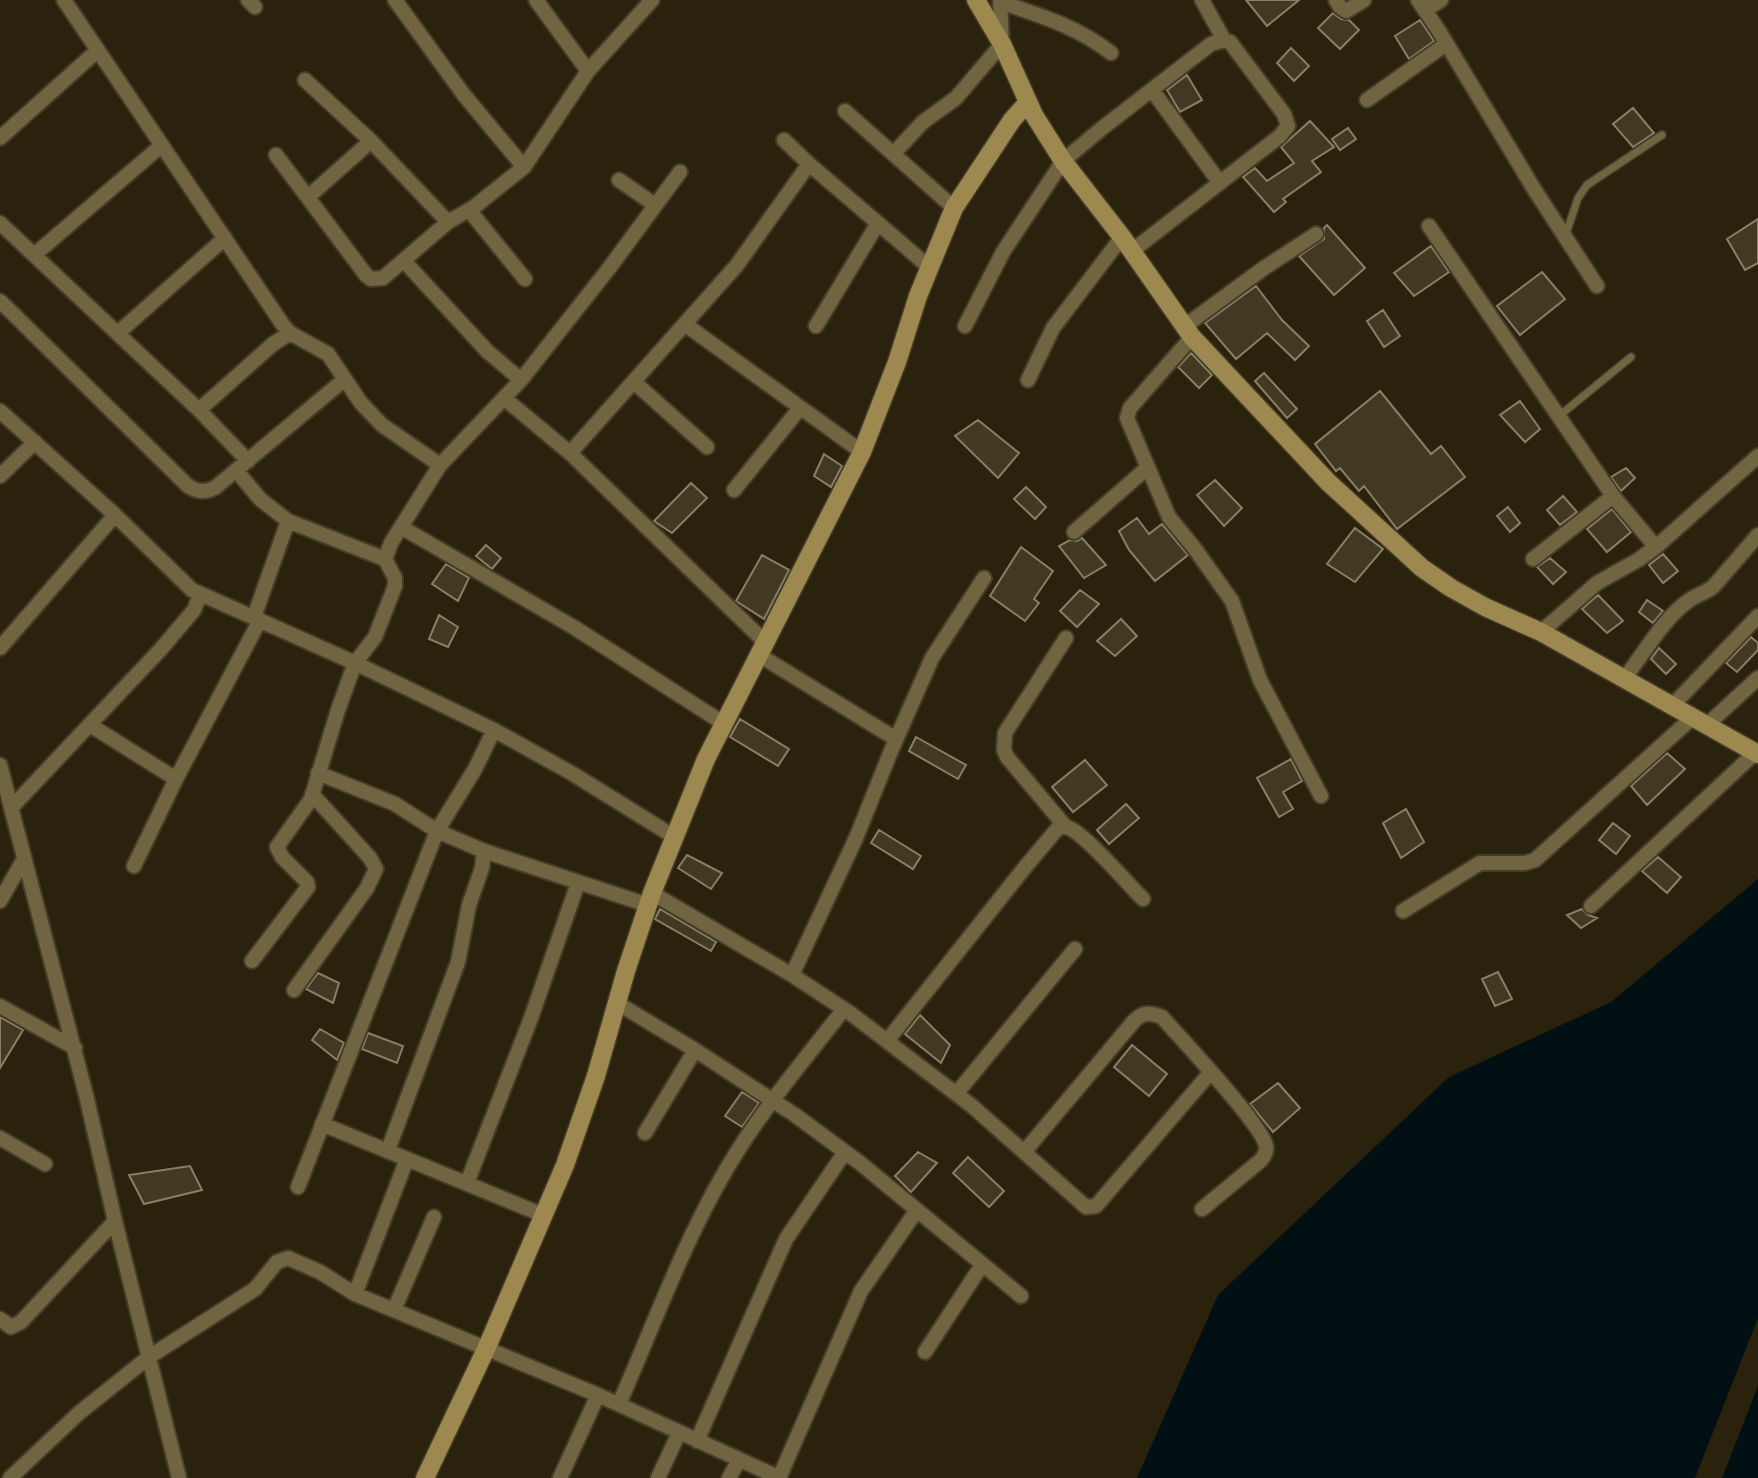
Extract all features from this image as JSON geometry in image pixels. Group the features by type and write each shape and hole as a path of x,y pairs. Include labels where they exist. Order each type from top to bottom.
{"street":[{"path":"64,0 290,333 328,354 361,402 383,425 440,465"},
{"path":"395,0 464,95 524,167"},
{"path":"536,0 588,71"},
{"path":"276,155 371,279 383,278 448,222 469,210 524,167 588,71 652,0"},
{"path":"976,0 1002,44 1028,102 1063,161 1189,331 1328,482 1422,568 1445,584 1485,607 1541,632 1757,753 1591,906"},
{"path":"1028,380 1053,328 1127,244 1220,183 1285,131 1288,121 1234,45 1224,40 1202,0"},
{"path":"1336,0 1346,11 1364,0"},
{"path":"1441,0 1421,5 1597,286"},
{"path":"893,154 923,122 956,98 1002,44 1000,1 1067,26 1097,41 1111,52"},
{"path":"965,326 1003,252 1063,161 1211,44 1224,40"},
{"path":"1367,100 1446,44"},
{"path":"0,138 98,50"},
{"path":"305,80 371,141 448,222"},
{"path":"1152,90 1220,183"},
{"path":"425,1478 487,1347 565,1165 592,1088 650,899 673,836 723,723 862,452 929,267 954,208 1012,120 1028,102"},
{"path":"845,111 954,208"},
{"path":"784,140 929,267"},
{"path":"308,197 371,141"},
{"path":"34,255 162,145"},
{"path":"570,453 737,265 809,164"},
{"path":"252,961 307,887 307,882 282,857 277,847 312,794 355,663 375,637 395,586 395,578 385,559 386,552 440,465 521,380 680,172"},
{"path":"619,180 655,205"},
{"path":"469,210 525,279"},
{"path":"0,223 200,410 248,460"},
{"path":"817,326 878,223"},
{"path":"1429,226 1614,496 1656,547"},
{"path":"1316,234 1264,268 1189,331 1127,413 1129,427 1169,517 1232,601 1260,680 1321,796"},
{"path":"118,333 225,238"},
{"path":"404,261 487,351 521,380"},
{"path":"0,301 196,491 210,490 345,379"},
{"path":"685,325 862,452"},
{"path":"200,410 273,344 290,333"},
{"path":"634,382 707,447"},
{"path":"505,399 570,453 762,649 896,740"},
{"path":"734,490 800,408"},
{"path":"0,411 115,515 185,585 200,595 257,618 494,730 573,774 673,836"},
{"path":"0,476 35,442"},
{"path":"1541,632 1597,583 1656,547 1758,456"},
{"path":"1074,532 1147,468"},
{"path":"236,470 260,499 288,521 385,559"},
{"path":"1533,559 1614,496"},
{"path":"0,648 115,515"},
{"path":"134,866 257,618 288,521"},
{"path":"401,527 575,628 723,723"},
{"path":"1623,680 1674,614 1688,601 1713,587 1758,535"},
{"path":"792,975 856,838 932,658 984,578"},
{"path":"11,808 194,610 200,595"},
{"path":"1672,706 1758,616"},
{"path":"1066,638 1010,723 1004,750 1065,826 1089,844 1143,899"},
{"path":"1403,911 1480,863 1525,863 1535,860 1700,721 1758,678"},
{"path":"90,725 176,779"},
{"path":"298,1187 437,831 475,769 494,730"},
{"path":"0,765 75,1048 179,1478"},
{"path":"318,773 395,803 437,831 484,851 578,883 650,899 792,975 844,1009 956,1094 1025,1151 1086,1207 1096,1206 1210,1073"},
{"path":"294,990 367,888 376,869 370,858 312,794"},
{"path":"887,1041 1026,866 1058,828 1065,826"},
{"path":"388,1150 458,962 484,851"},
{"path":"0,901 24,859"},
{"path":"467,1183 531,1018 578,883"},
{"path":"956,1094 1075,949"},
{"path":"617,1003 774,1101 845,1152 1021,1296"},
{"path":"0,1006 75,1048"},
{"path":"619,1404 707,1206 741,1146 844,1009"},
{"path":"1025,1151 1140,1015 1147,1013 1162,1017 1248,1117 1265,1143 1266,1149 1260,1161 1202,1209"},
{"path":"645,1133 695,1050"},
{"path":"322,1124 543,1215"},
{"path":"0,1138 45,1164"},
{"path":"697,1441 786,1239 845,1152"},
{"path":"355,1294 407,1159"},
{"path":"10,1478 79,1413 149,1357 255,1289 277,1262 288,1258 320,1272 355,1294 619,1404 780,1478 861,1291 917,1210"},
{"path":"394,1310 434,1217"},
{"path":"0,1319 11,1327 21,1322 115,1221"},
{"path":"925,1352 982,1265"},
{"path":"560,1478 598,1395"},
{"path":"658,1478 679,1433"},
{"path":"729,1478 739,1460"}],"lane":[{"path":"1565,238 1578,198 1587,185 1662,135"},
{"path":"1559,416 1631,357"}],"shaded area":[{"path":"1758,879 1758,1318 1695,1478 1137,1478 1218,1295 1449,1077 1611,1002"},
{"path":"1758,1386 1758,1478 1722,1478"}],"building":[{"path":"1246,0 1299,0 1267,26"},
{"path":"1333,13 1341,19 1349,20 1359,30 1340,49 1318,28"},
{"path":"1420,20 1434,41 1409,59 1395,36"},
{"path":"1291,48 1309,66 1294,81 1277,63"},
{"path":"1187,75 1202,100 1180,112 1167,90"},
{"path":"1633,108 1654,133 1633,147 1613,124"},
{"path":"1310,121 1334,147 1312,161 1321,172 1283,199 1286,202 1274,212 1243,177 1255,168 1267,181 1294,163 1281,147"},
{"path":"1348,128 1356,139 1340,150 1332,139"},
{"path":"1758,219 1758,263 1745,270 1727,239"},
{"path":"1327,225 1365,268 1334,295 1299,256 1324,239 1324,228"},
{"path":"1431,246 1449,272 1414,296 1394,273"},
{"path":"1542,272 1565,299 1520,335 1497,306"},
{"path":"1256,286 1282,320 1309,346 1295,360 1267,333 1236,359 1205,323"},
{"path":"1383,310 1400,336 1384,347 1367,321"},
{"path":"1191,353 1212,375 1199,388 1178,367"},
{"path":"1264,373 1297,409 1287,418 1255,381"},
{"path":"1380,391 1431,454 1441,446 1465,477 1397,529 1364,486 1359,491 1340,468 1336,471 1315,444"},
{"path":"1520,401 1540,429 1525,442 1500,415"},
{"path":"978,420 1019,453 998,478 955,436"},
{"path":"824,454 842,466 831,487 814,476"},
{"path":"1626,468 1635,478 1621,491 1611,477"},
{"path":"1215,480 1242,508 1224,526 1197,495"},
{"path":"691,483 707,498 672,533 654,521"},
{"path":"1026,487 1046,507 1035,519 1014,499"},
{"path":"1563,496 1577,512 1560,525 1547,510"},
{"path":"1508,507 1520,523 1510,532 1497,516"},
{"path":"1612,509 1631,532 1607,552 1587,529"},
{"path":"1137,518 1149,534 1162,524 1188,555 1155,581 1129,550 1119,531"},
{"path":"1355,528 1383,549 1355,582 1327,564"},
{"path":"1082,538 1106,565 1084,578 1059,546"},
{"path":"486,545 501,558 492,569 476,556"},
{"path":"1021,547 1053,571 1034,599 1039,603 1025,621 990,596"},
{"path":"1663,554 1678,571 1663,583 1649,565"},
{"path":"762,555 789,570 764,619 736,601"},
{"path":"1550,558 1566,572 1553,584 1537,567"},
{"path":"446,564 469,578 458,601 432,584"},
{"path":"1080,590 1099,604 1077,627 1060,611"},
{"path":"1598,595 1623,621 1607,633 1582,609"},
{"path":"1647,600 1663,611 1653,623 1639,612"},
{"path":"439,615 458,627 448,647 429,639"},
{"path":"1121,619 1137,636 1115,656 1097,641"},
{"path":"1751,637 1758,643 1758,650 1737,672 1726,663"},
{"path":"1659,648 1676,664 1666,674 1651,659"},
{"path":"740,719 789,749 778,766 730,737"},
{"path":"916,737 966,765 958,779 909,751"},
{"path":"1667,753 1685,769 1647,805 1631,786"},
{"path":"1291,759 1302,781 1283,792 1293,809 1279,817 1257,778"},
{"path":"1085,760 1107,785 1073,812 1052,787"},
{"path":"1126,804 1139,818 1109,844 1097,830"},
{"path":"1406,809 1424,842 1401,858 1383,823"},
{"path":"1613,823 1630,836 1616,854 1599,840"},
{"path":"879,830 921,856 913,869 871,843"},
{"path":"687,855 722,873 711,889 678,868"},
{"path":"1658,857 1681,877 1667,893 1642,871"},
{"path":"660,909 716,942 711,951 655,919"},
{"path":"1582,909 1597,918 1581,928 1567,915"},
{"path":"1498,972 1512,999 1495,1006 1482,979"},
{"path":"318,973 339,983 333,1003 306,989"},
{"path":"920,1015 950,1045 941,1063 905,1034"},
{"path":"0,1017 23,1030 0,1068"},
{"path":"320,1029 344,1043 337,1060 312,1040"},
{"path":"368,1033 403,1046 397,1063 362,1049"},
{"path":"1132,1045 1167,1074 1149,1096 1114,1067"},
{"path":"1278,1083 1300,1108 1273,1132 1250,1104"},
{"path":"742,1092 759,1103 742,1127 725,1116"},
{"path":"918,1152 937,1163 911,1192 895,1176"},
{"path":"968,1157 1004,1191 989,1207 953,1173"},
{"path":"190,1166 202,1190 144,1204 129,1175"}]}
